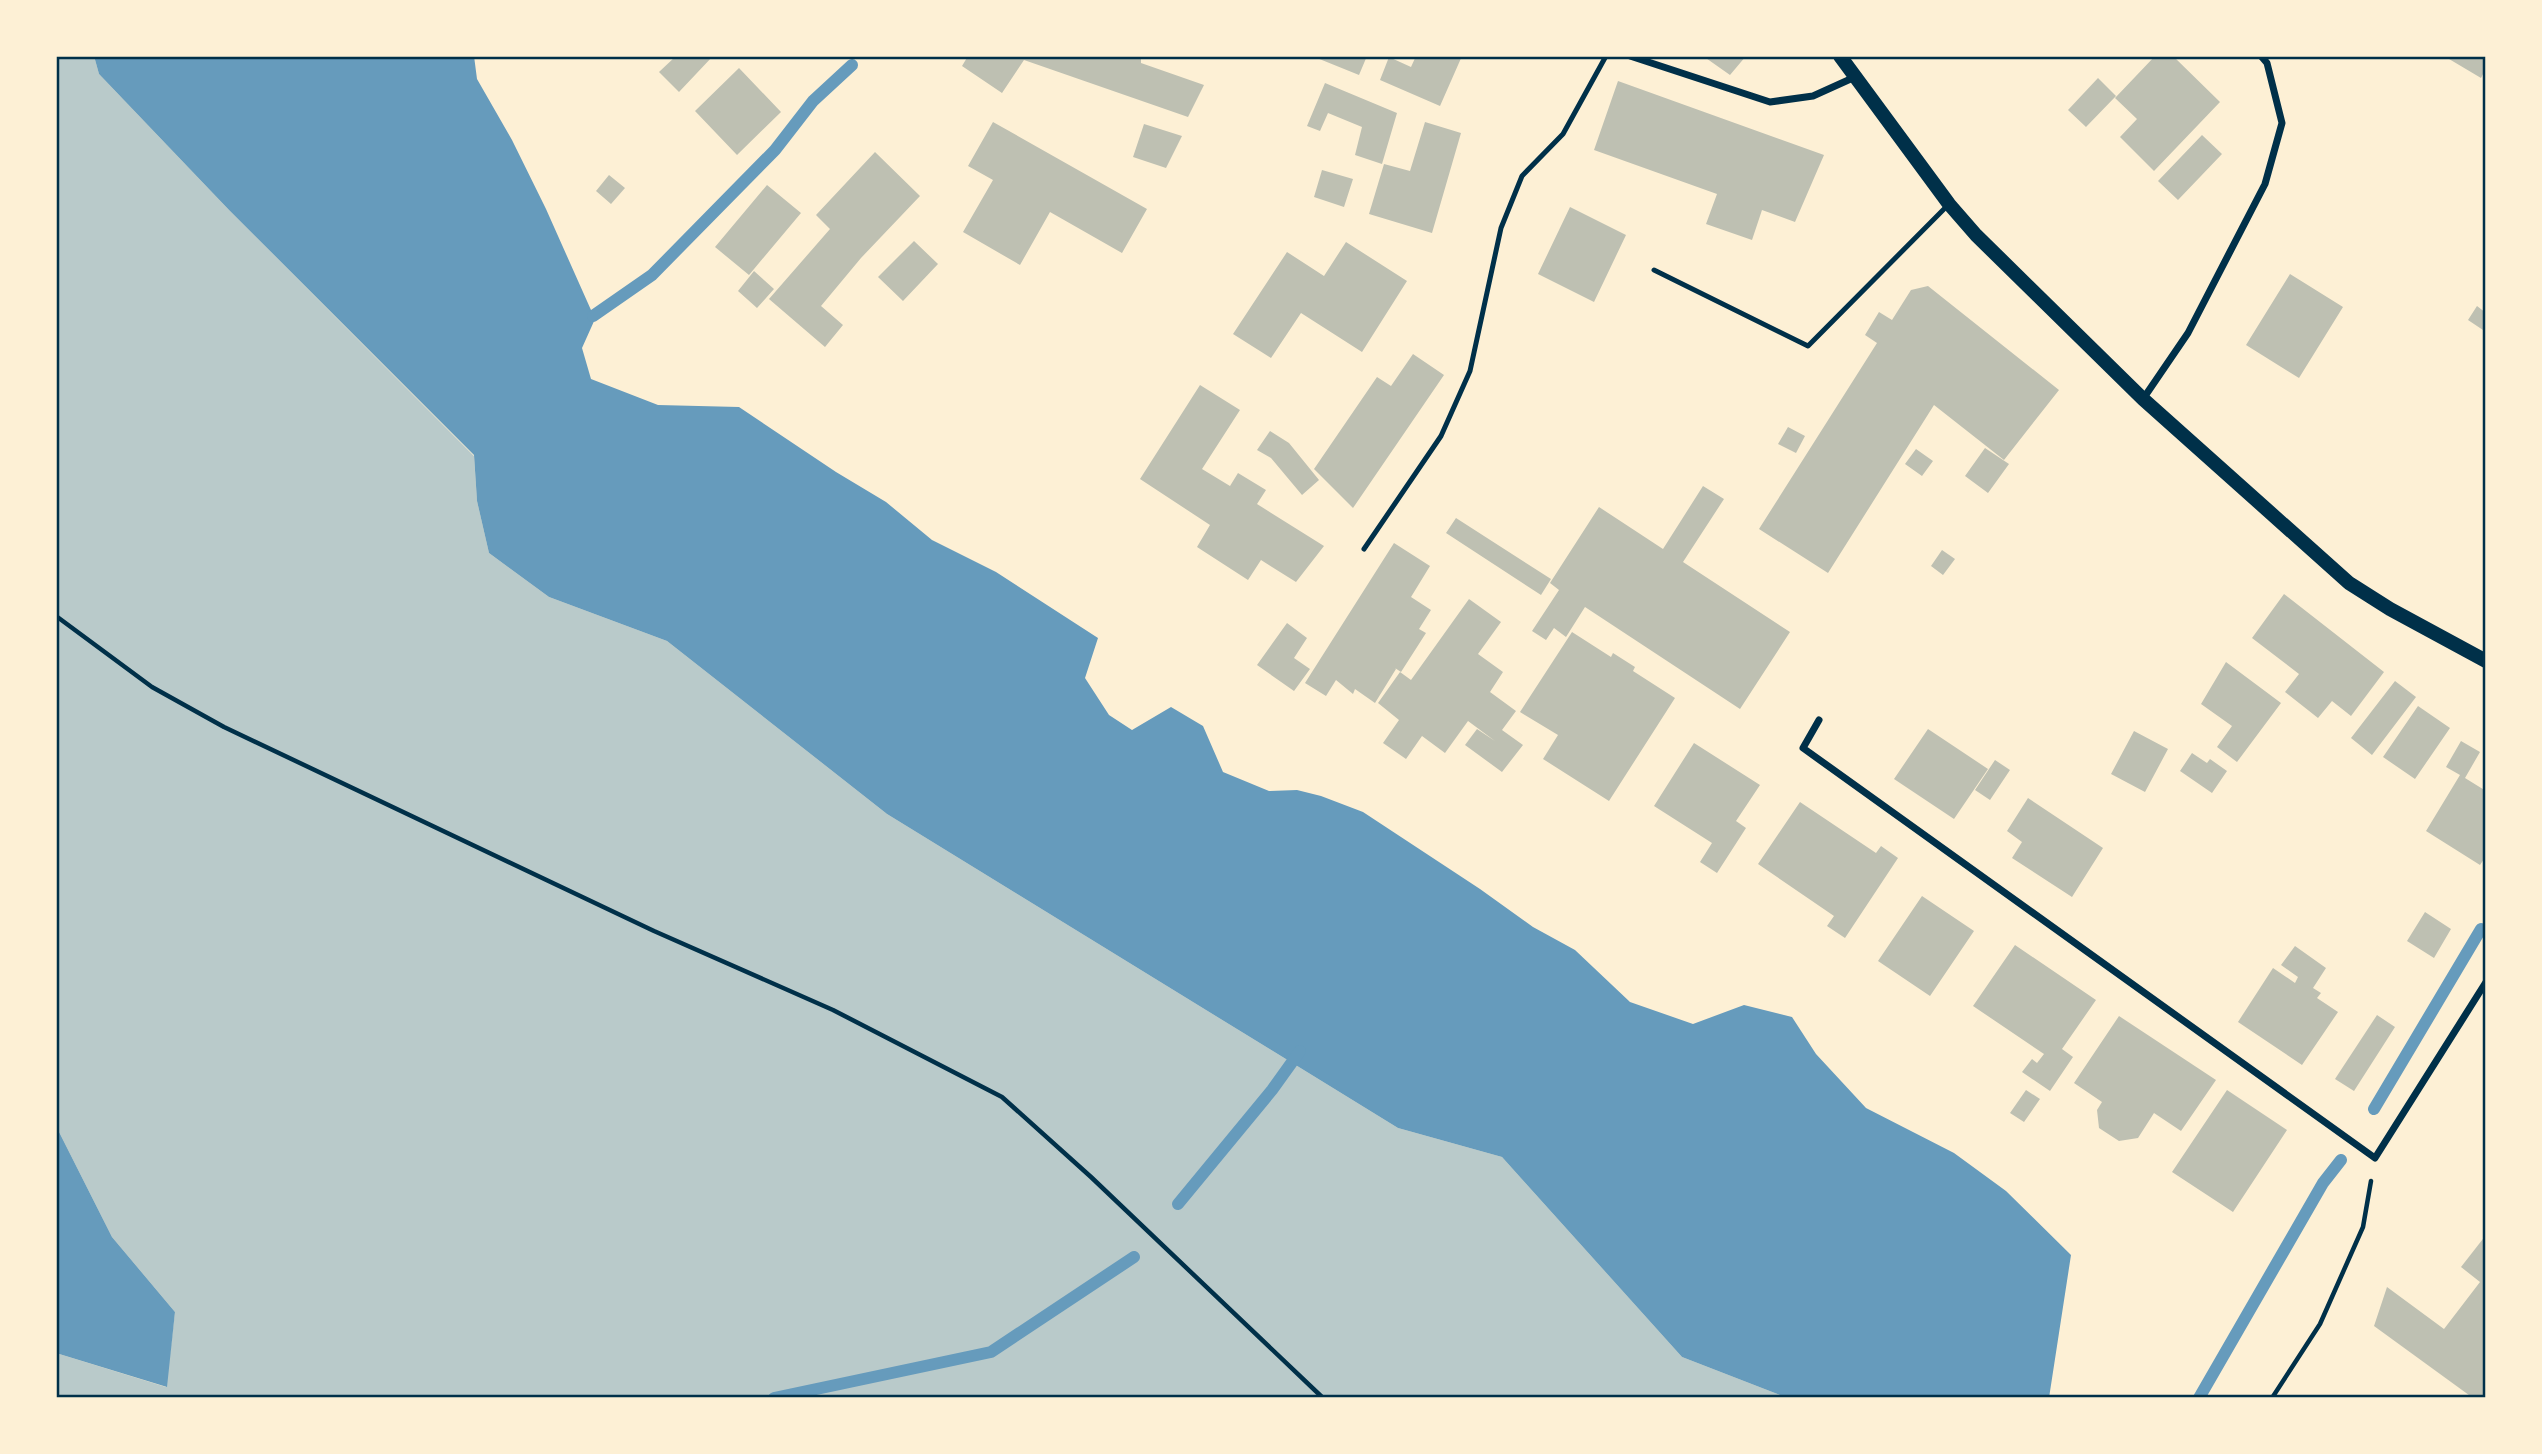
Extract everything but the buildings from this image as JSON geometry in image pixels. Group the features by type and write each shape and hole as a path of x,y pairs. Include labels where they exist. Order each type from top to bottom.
{"main road":[{"path":"1840,56 1949,204 1976,235 2143,399 2349,583 2390,609 2486,661"}],"street":[{"path":"1630,56 1770,102 1812,96 1855,77"},
{"path":"2143,399 2188,333 2265,184 2282,123 2267,63 2261,56"},
{"path":"1819,720 1803,748 2375,1158 2486,982"}],"lane":[{"path":"1364,549 1441,436 1470,371 1501,228 1522,176 1563,134 1606,56"},
{"path":"1654,270 1808,346 1949,204"}],"path":[{"path":"56,617 152,687 224,727 654,931 833,1010 1002,1097 1091,1177 1324,1398"},
{"path":"2272,1398 2320,1324 2363,1227 2375,1158"}],"shaded area":[{"path":"56,56 94,56 99,74 229,210 474,456 477,501 489,553 549,597 667,641 887,814 1398,1128 1502,1157 1682,1357 1788,1398 56,1398 56,1353 166,1387 175,1312 112,1237 56,1126"}],"water":[{"path":"94,56 474,56 477,79 512,140 546,209 595,319 582,348 591,379 658,405 739,407 886,502 932,540 996,572 1098,638 1085,678 1109,715 1132,730 1171,707 1203,726 1223,772 1269,791 1297,790 1363,812 1533,927 1575,950 1630,1002 1693,1024 1744,1005 1792,1017 1816,1054 1866,1108 1954,1153 2006,1191 2071,1255 2049,1398 1788,1398 1682,1357 1502,1157 1398,1128 887,814 667,641 549,597 489,553 477,501 474,455 229,210 99,74"},
{"path":"56,1126 112,1237 175,1312 167,1387 56,1353"}],"waterway":[{"path":"593,316 652,275 775,150 813,101 852,65"},
{"path":"2374,1109 2481,929"},
{"path":"1178,1204 1272,1090 1300,1051"},
{"path":"2199,1398 2323,1183 2341,1160"},
{"path":"774,1398 991,1352 1134,1257"}]}
